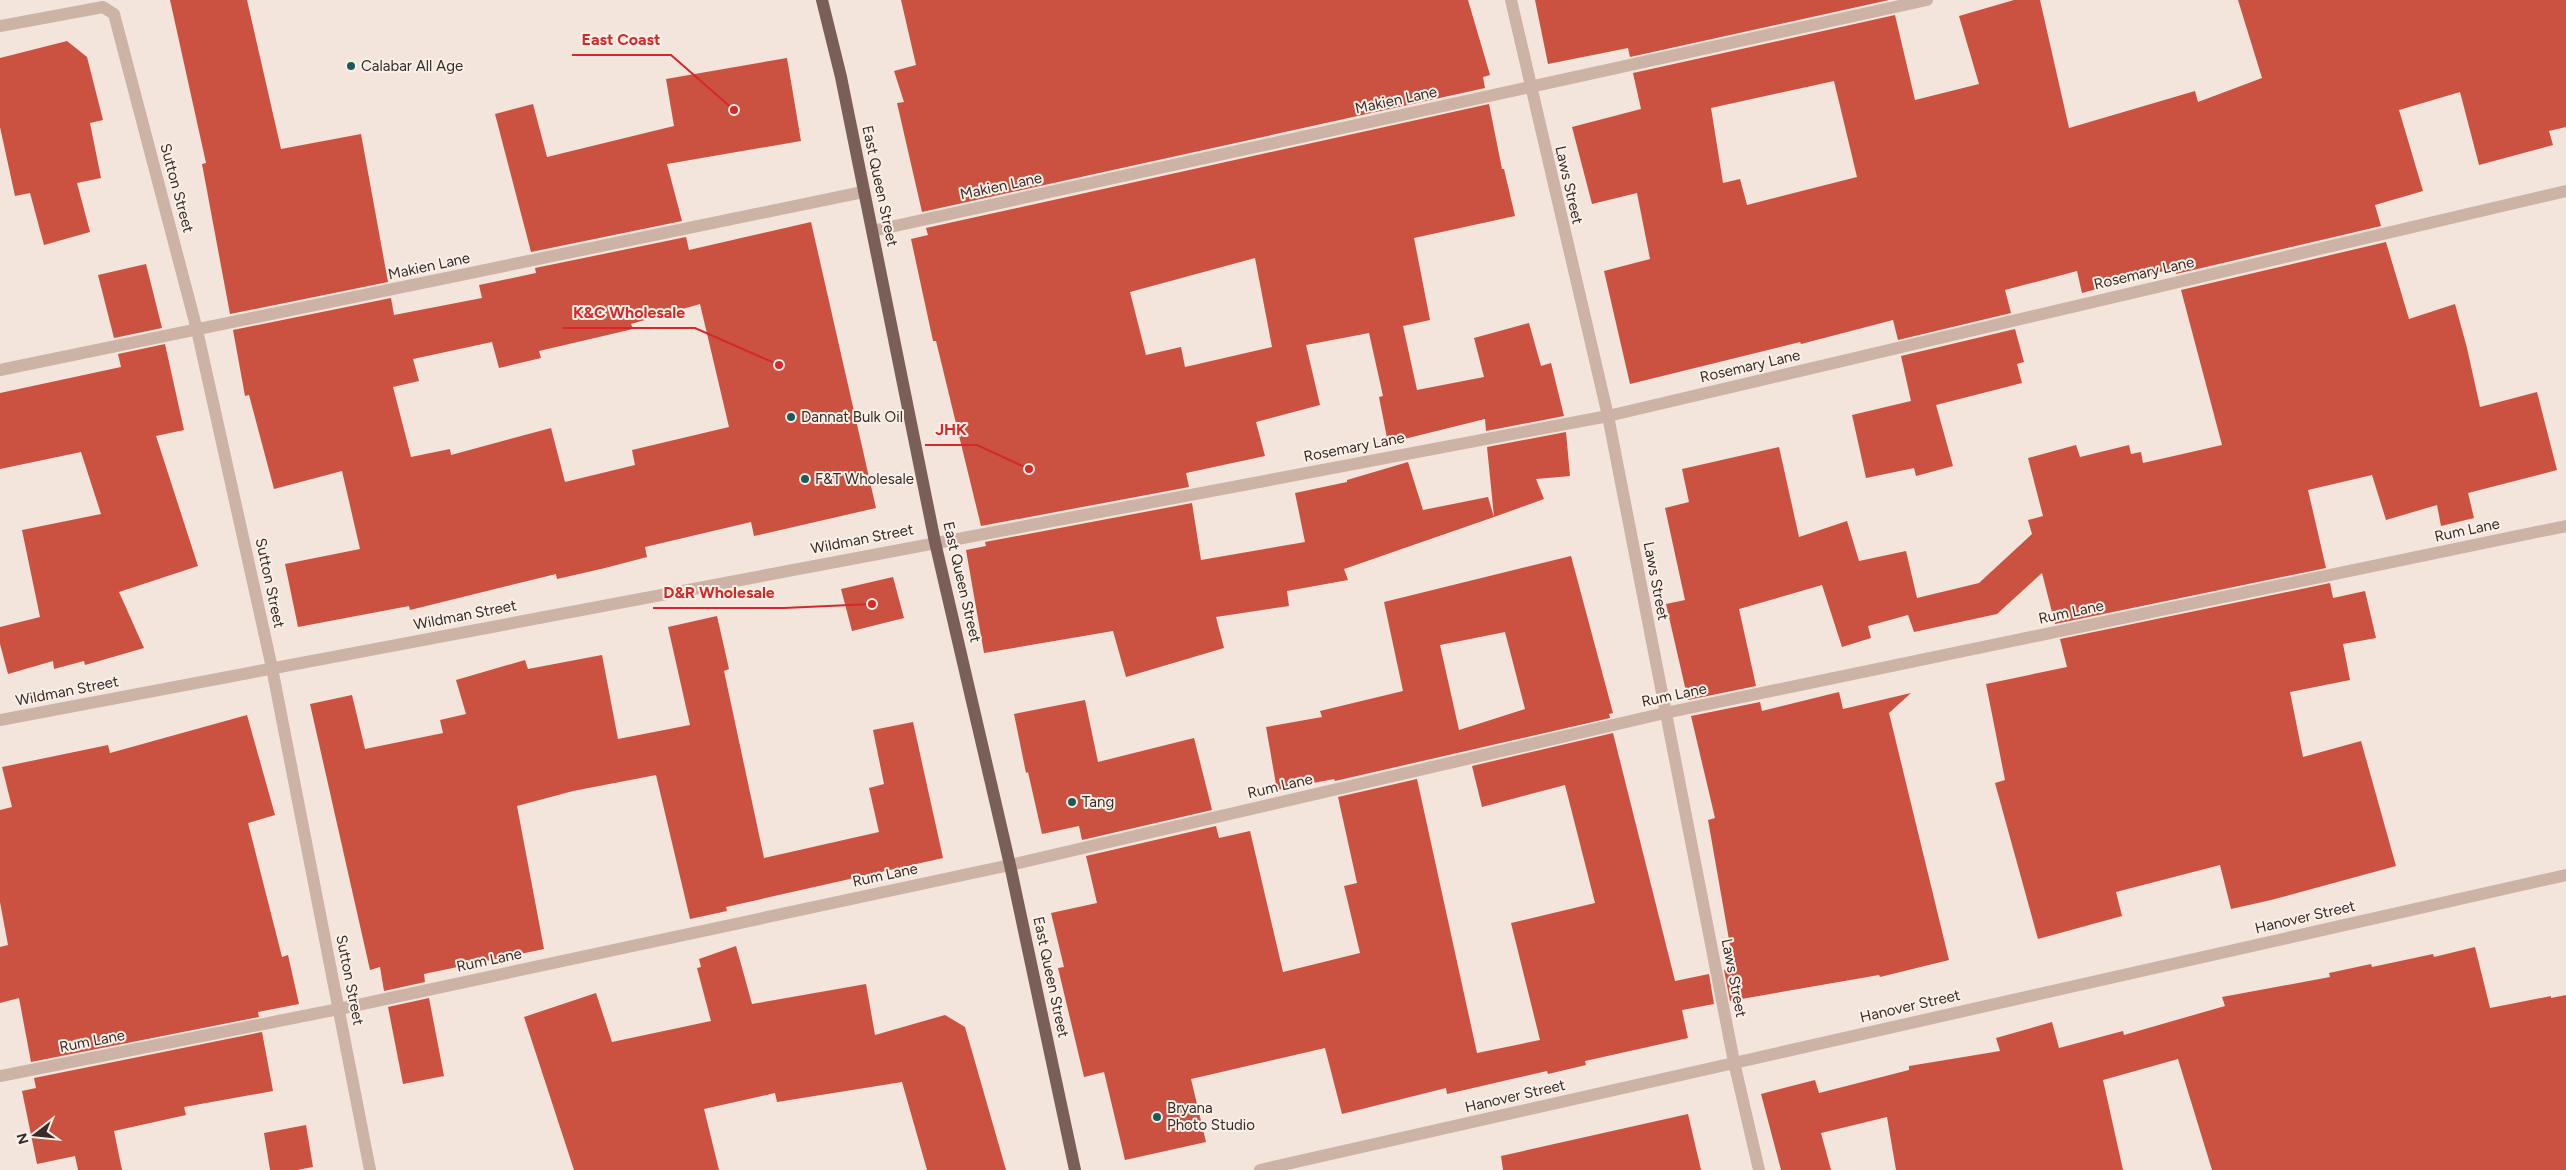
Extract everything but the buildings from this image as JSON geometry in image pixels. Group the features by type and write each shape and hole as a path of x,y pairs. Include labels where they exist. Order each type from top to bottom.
{"main road":[{"name":"East Queen Street","path":"822,0 841,77 935,542 1010,865 1076,1170"}],"street":[{"name":"Laws Street","path":"1511,0 1608,416 1734,1062 1759,1170"},
{"name":"Makien Lane","path":"872,231 1928,0"},
{"name":"Sutton Street","path":"0,26 103,7 114,14 198,330 272,668 370,1170"},
{"name":"Rosemary Lane","path":"935,542 1608,416 2566,191"},
{"name":"Makien Lane","path":"0,370 864,192"},
{"name":"Rum Lane","path":"0,1076 339,1009 1010,865 1665,713 2566,526"},
{"name":"Wildman Street","path":"0,720 935,542"},
{"name":"Hanover Street","path":"1260,1170 2566,875"}],"place":[{"name":"Calabar All Age","path":"351,66"},
{"name":"East Coast","path":"734,110"},
{"name":"K&C Wholesale","path":"779,365"},
{"name":"Dannat Bulk Oil","path":"791,417"},
{"name":"JHK","path":"1029,469"},
{"name":"F&T Wholesale","path":"805,479"},
{"name":"D&R Wholesale","path":"872,604"},
{"name":"Tang","path":"1072,802"},
{"name":"Bryana Photo Studio","path":"1157,1117"}]}
